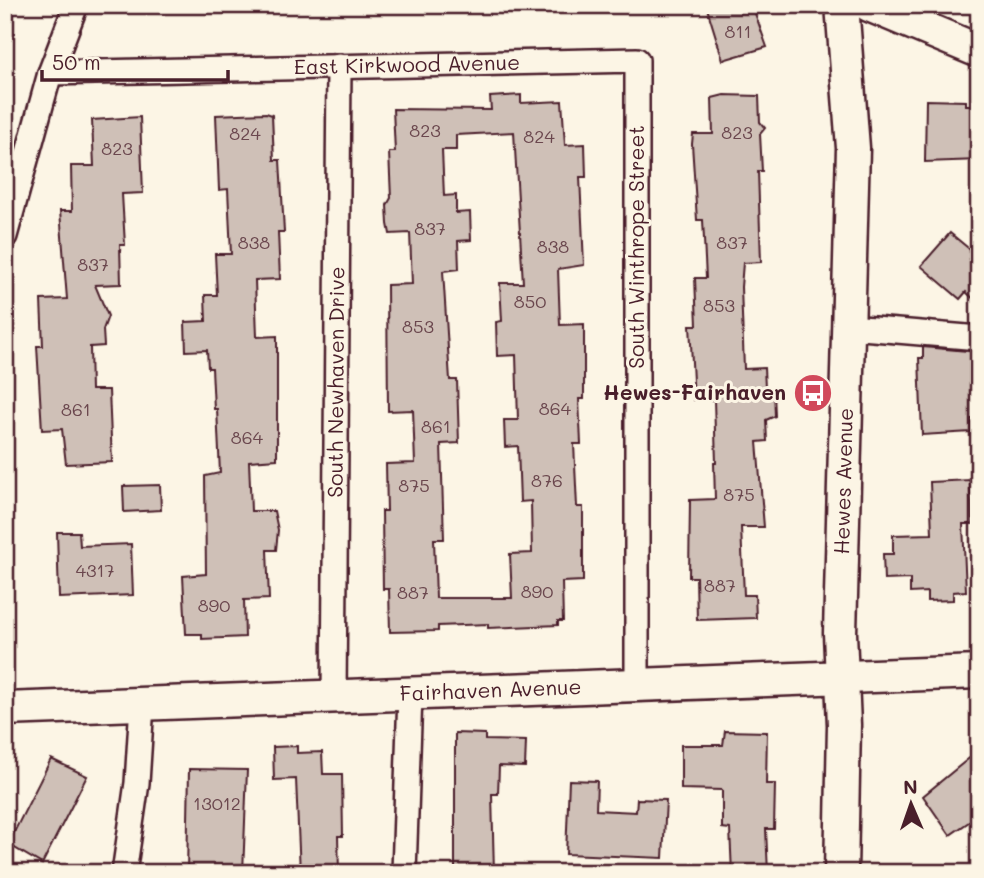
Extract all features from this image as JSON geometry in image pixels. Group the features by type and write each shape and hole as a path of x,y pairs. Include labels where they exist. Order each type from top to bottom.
{"main road":[{"name":"Hewes Avenue","path":"841,873 844,725 841,677 853,148 842,5"},
{"path":"869,5 979,51"},
{"name":"Fairhaven Avenue","path":"5,709 979,672"}],"street":[{"path":"5,236 50,73 76,5"},
{"name":"East Kirkwood Avenue","path":"50,73 637,60"},
{"name":"South Winthrope Street","path":"637,60 637,686"},
{"name":"South Newhaven Drive","path":"334,697 339,66"},
{"path":"850,327 979,338"},
{"path":"404,873 410,694"},
{"path":"124,873 137,783 142,704"}],"building":[{"path":"706,5 752,5 767,47 723,60"},
{"path":"521,95 521,103 562,101 565,145 585,144 586,177 580,177 584,265 558,269 560,325 584,324 584,399 579,399 581,444 574,444 577,507 583,507 583,581 562,582 563,621 558,621 558,625 488,628 488,624 438,626 438,631 390,632 389,589 383,589 382,511 387,511 386,464 415,463 413,410 388,411 387,285 412,284 410,233 390,234 388,224 387,205 391,198 389,152 395,152 393,109 491,110 490,97","holes":["514,132 523,283 500,283 502,321 496,322 497,356 516,355 518,420 504,420 505,447 518,446 520,502 531,501 532,553 510,554 512,598 436,598 434,539 444,539 441,444 459,443 457,380 450,380 443,271 459,269 458,241 471,240 470,212 456,213 456,195 444,196 442,150 456,150 456,135"]},
{"path":"724,95 759,96 760,122 765,128 760,134 762,171 758,171 761,262 743,263 741,287 744,369 764,368 765,388 774,391 775,416 766,420 767,441 757,442 764,527 741,527 744,595 755,595 756,618 697,620 696,577 689,577 690,500 715,499 716,463 714,400 694,400 690,325 697,325 695,278 706,278 703,220 697,220 692,144 693,134 713,134 712,98"},
{"path":"926,100 966,101 966,105 979,105 979,160 925,162"},
{"path":"216,115 272,115 274,160 280,160 284,232 278,232 280,279 255,280 257,337 277,336 277,459 249,461 251,511 274,511 278,530 276,550 267,550 269,599 244,600 245,637 202,639 202,634 186,634 183,576 206,574 205,476 220,473 217,409 214,409 212,368 208,368 207,350 186,351 185,322 206,321 205,295 217,295 215,254 231,254 228,189 219,190"},
{"path":"140,117 143,193 122,194 125,245 120,245 121,284 95,285 108,316 103,330 104,346 90,347 91,390 109,390 112,462 66,464 62,429 42,430 37,346 43,346 41,300 67,299 60,211 72,211 71,166 94,166 92,120"},
{"path":"950,233 979,257 979,304 966,292 960,299 921,266"},
{"path":"923,347 979,352 979,419 971,419 971,432 922,435 919,358 923,358"},
{"path":"970,480 972,524 963,524 966,591 953,592 953,600 927,601 927,592 910,593 910,579 884,580 883,554 893,554 893,535 932,534 930,482"},
{"path":"160,485 161,510 124,512 123,486"},
{"path":"57,532 79,532 80,546 131,544 133,595 59,598"},
{"path":"725,731 767,732 766,784 775,784 774,829 766,829 768,873 732,873 730,829 722,828 722,790 681,789 681,745 723,745"},
{"path":"455,733 485,734 485,740 526,741 525,767 499,766 498,794 492,794 494,873 455,873"},
{"path":"297,746 297,753 322,752 323,774 342,774 343,836 338,836 339,873 300,873 296,779 274,780 273,747"},
{"path":"979,750 979,815 950,835 923,796"},
{"path":"51,759 87,776 42,864 8,844"},
{"path":"189,769 247,770 243,873 187,873"},
{"path":"569,780 597,781 596,810 636,812 637,799 666,800 663,858 566,854"}],"place":[{"name":"Hewes-Fairhaven","path":"813,393"}]}
